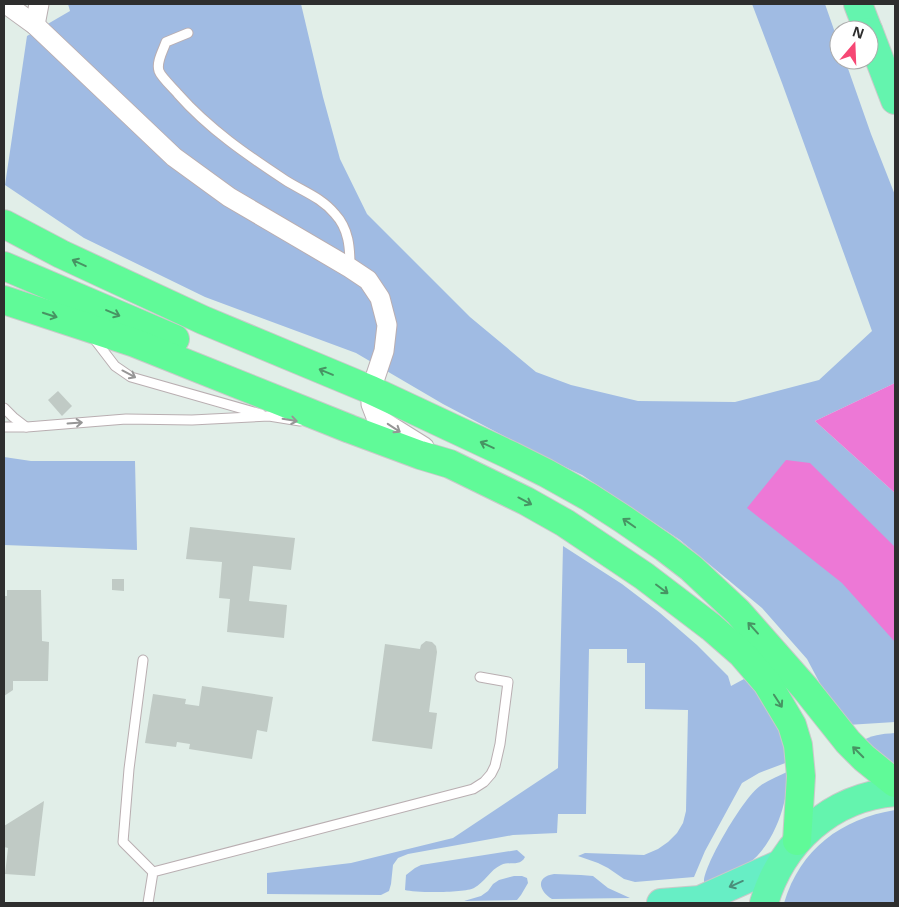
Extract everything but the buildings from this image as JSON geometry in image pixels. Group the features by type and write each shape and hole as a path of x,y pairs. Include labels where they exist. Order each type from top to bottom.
{"highway":[{"path":"858,4 865,20"},
{"path":"879,58 895,100"},
{"path":"4,224 61,254 203,320 371,390 546,472 589,497 692,568 738,612 805,688 848,742 864,758 895,783"},
{"path":"4,266 210,354 350,429"},
{"path":"4,300 135,343 350,429 450,464 526,501 564,523 644,576 711,627 742,654 767,683 792,724 798,744 801,776 797,841"},
{"path":"764,903 780,864 797,841 820,820 846,804 867,797 895,792"}],"main road":[{"path":"661,903 700,900 780,864"}],"street":[{"path":"6,4 35,25 174,157 229,196 368,280 380,298 387,324 384,351 371,390 371,404 376,417 450,464"},
{"path":"35,25 39,4"}],"lane":[{"path":"188,33 166,42 158,64 159,72 185,102 223,138 286,181 316,196 336,214 346,231 350,249 350,268"},
{"path":"84,326 115,366 131,377 270,416 350,429"},
{"path":"4,408 26,427"},
{"path":"4,427 126,419 192,420 270,416"},
{"path":"143,660 122,842 153,872"},
{"path":"153,872 348,820 442,798 473,788 484,782 491,774 498,757 508,682 480,677"},
{"path":"148,903 153,872"}],"shaded area":[{"path":"68,4 301,4 340,159 367,214 470,317 536,372 571,385 638,401 735,402 819,380 872,331 752,4 825,4 831,20 829,20 829,70 849,70 895,195 895,383 815,421 895,493 895,722 847,725 824,691 807,659 762,608 680,540 582,475 443,404 356,353 205,297 84,238 5,185 27,36 70,11"},
{"path":"895,383 895,493 815,421"},
{"path":"4,457 31,461 135,461 137,550 4,545"},
{"path":"786,460 810,463 895,547 895,642 842,583 747,508"},
{"path":"563,546 622,584 660,613 697,645 728,676 731,686 744,679 767,707 778,728 788,762 759,773 742,783 705,851 694,877 635,882 624,879 598,863 578,856 585,853 644,855 658,849 677,833 683,823 686,811 688,710 645,709 645,663 627,663 627,649 589,649 586,814 558,814 557,833 513,835 408,854 398,858 393,865 389,891 381,895 267,894 267,873 351,863 453,838 558,768"},
{"path":"895,733 895,764 880,759 859,742 877,735"},
{"path":"787,772 782,811 767,844 749,863 705,889 704,881 711,860 726,831 745,803 760,786"},
{"path":"895,810 895,903 784,903 800,867 825,840 840,829 857,821 875,814"},
{"path":"517,850 525,857 523,860 518,863 504,864 497,867 481,883 469,890 419,892 405,890 406,875 421,865"},
{"path":"554,874 593,876 608,888 630,898 552,899 544,892 541,885 544,878"},
{"path":"514,876 527,878 528,883 517,900 464,901 481,896 499,880"}]}
